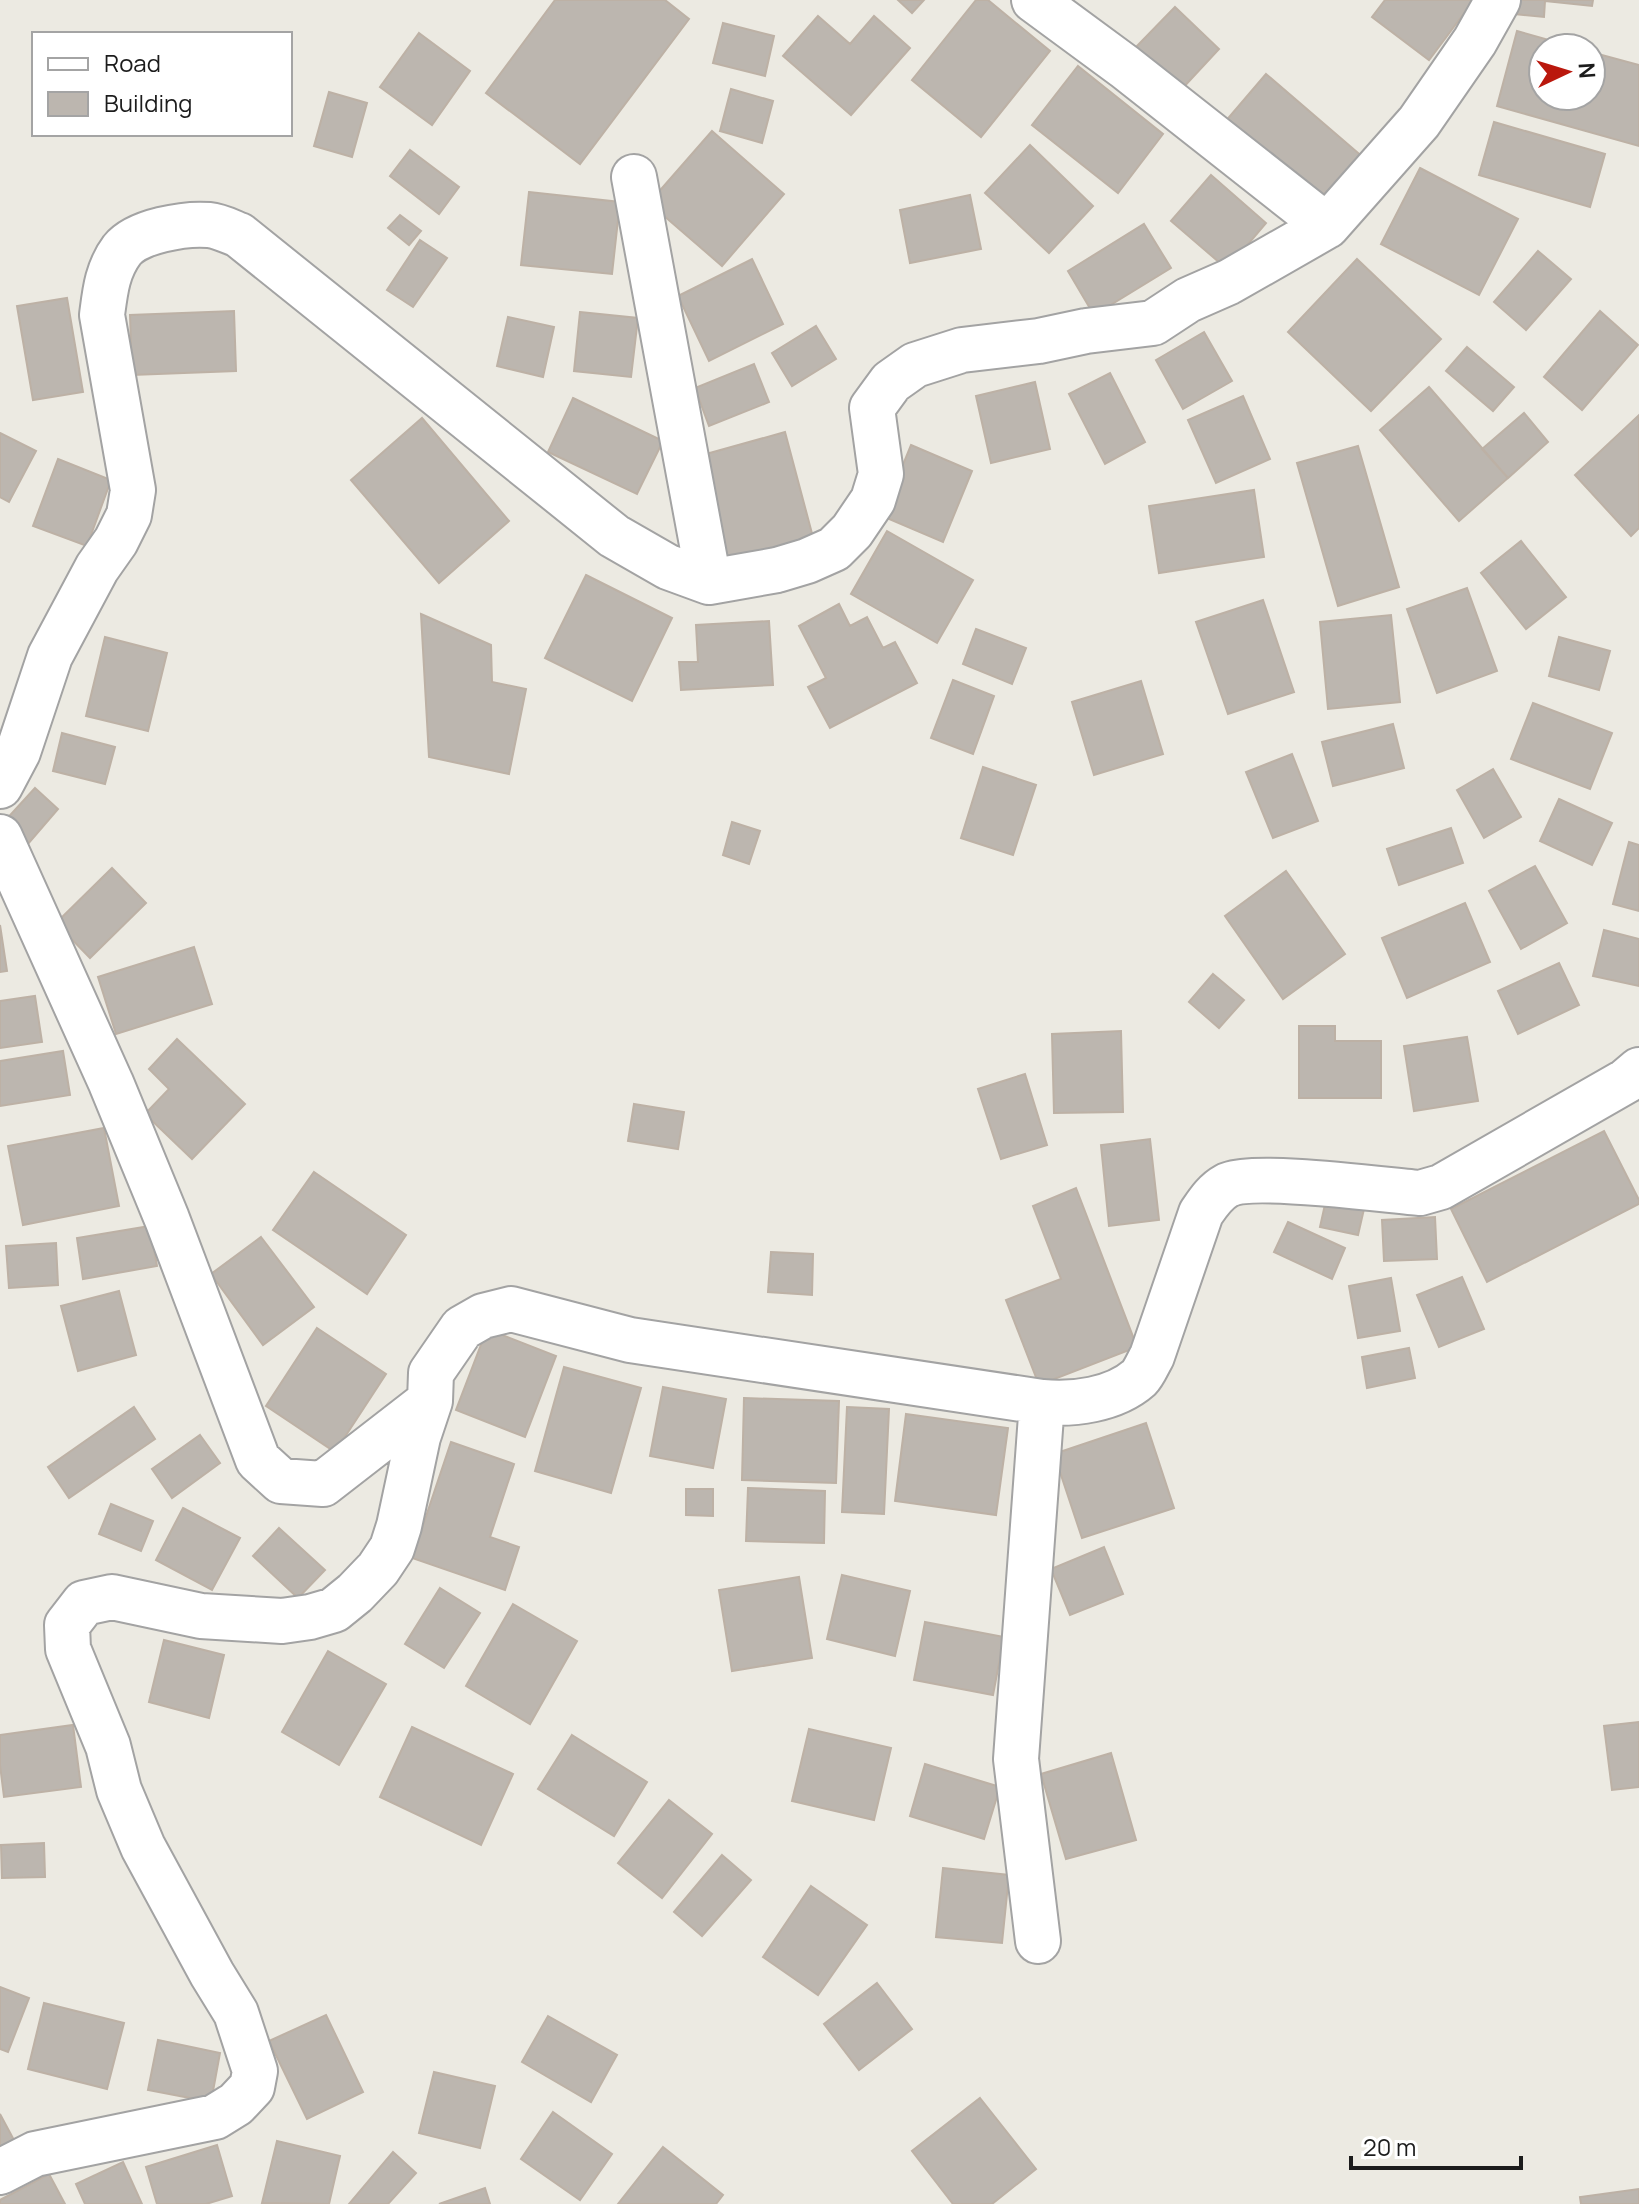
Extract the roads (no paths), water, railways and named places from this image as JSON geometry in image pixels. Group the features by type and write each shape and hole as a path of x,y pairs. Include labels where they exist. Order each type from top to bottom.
{"street":[{"path":"1034,0 1125,67 1327,226"},
{"path":"0,786 18,752 50,656 129,515 133,490 102,315 105,286 113,264 124,247 149,233 187,225 213,225 239,235 614,536 668,567 709,582 807,561 834,549 852,531 873,500 881,474 872,408 891,382 915,365 962,350 1153,323 1188,300 1229,282 1327,226 1419,122 1475,41 1498,0"},
{"path":"634,177 709,582"},
{"path":"0,837 111,1083 183,1260 258,1460 281,1481 323,1484 430,1401"},
{"path":"0,2172 35,2154 215,2117 236,2104 252,2087 255,2071 236,2013 143,1847 119,1790 108,1746 87,1690 68,1649 67,1625 84,1603 112,1597 201,1616 282,1621 334,1610 378,1569 392,1548 418,1437 430,1401 431,1373 462,1328 483,1316 511,1309 630,1340 1042,1402 1061,1404 1095,1399 1120,1390 1140,1377 1152,1356 1201,1213 1211,1198 1226,1186 1255,1179 1420,1193 1441,1187 1626,1081 1639,1070"},
{"path":"1038,1941 1016,1759 1042,1402"}]}
